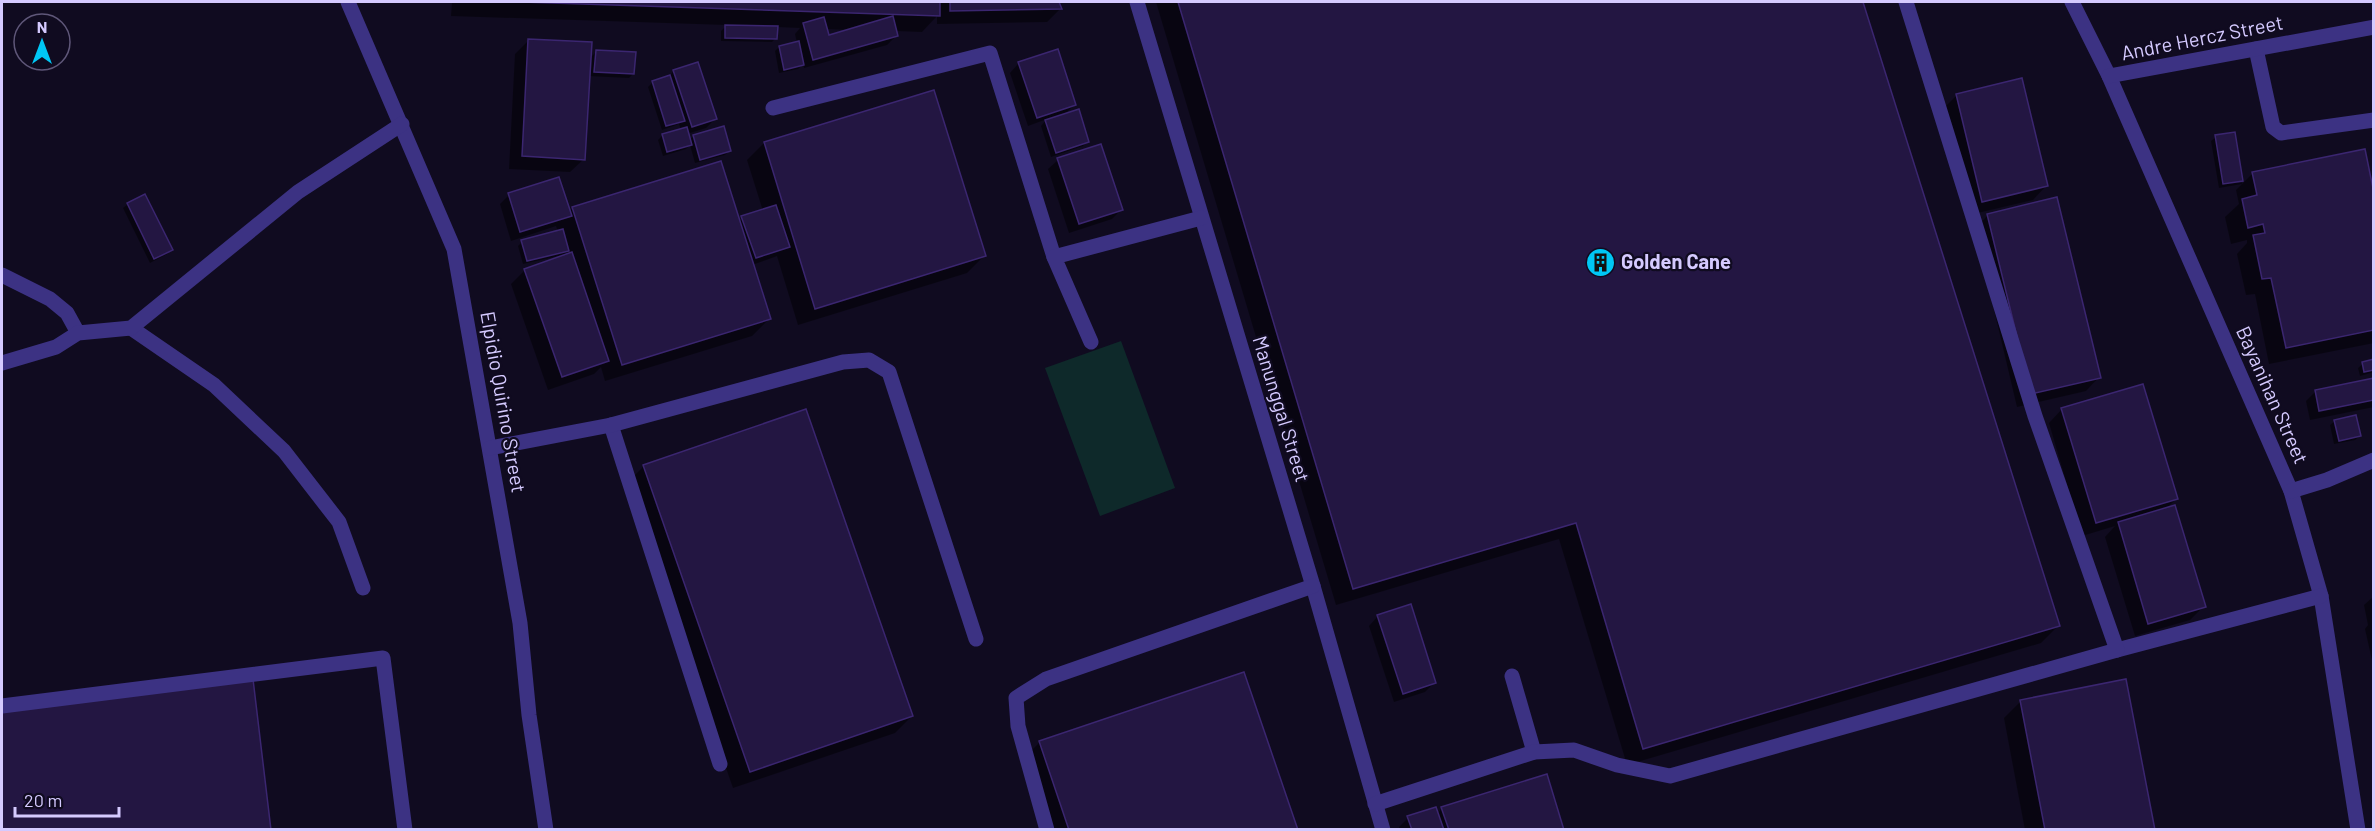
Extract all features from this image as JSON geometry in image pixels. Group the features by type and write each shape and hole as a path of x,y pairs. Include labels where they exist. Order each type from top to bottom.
{"street":[{"name":"Elpidio Quirino Street","path":"348,2 454,249 520,622 529,715 546,830"},
{"name":"Manunggal Street","path":"1137,2 1313,586 1383,830"},
{"path":"1906,2 2035,416 2117,650"},
{"name":"Bayanihan Street","path":"2072,2 2109,76 2291,491 2321,596 2358,830"},
{"name":"Andre Hercz Street","path":"2109,76 2373,27"},
{"path":"2256,49 2273,127 2281,133 2373,120"},
{"path":"773,108 990,53 1054,257 1091,342"},
{"path":"2,363 56,347 78,333 131,328 298,192 402,124"},
{"path":"1054,257 1201,218"},
{"path":"2,275 50,299 67,313 78,333"},
{"path":"131,328 214,385 284,451 339,522 363,588"},
{"path":"490,448 610,425 843,362 869,360 889,372 976,639"},
{"path":"610,425 720,764"},
{"path":"2291,491 2327,480 2373,460"},
{"path":"1047,830 1018,726 1016,698 1046,679 1313,586"},
{"path":"1375,804 1534,752 1574,750 1617,765 1670,776 2117,650 2321,596"},
{"path":"2,706 383,658 405,830"},
{"path":"1512,676 1534,752"}],"green space":[{"path":"1121,341 1175,488 1100,516 1045,368"}],"building":[{"path":"521,2 940,2 940,16"},
{"path":"950,2 1059,2 1062,9 950,11"},
{"name":"Golden Cane","path":"1178,2 1863,2 2060,626 1643,749 1576,523 1353,589"},
{"path":"893,16 898,36 813,60 803,23 824,17 829,35"},
{"path":"725,25 778,26 777,39 725,38"},
{"path":"528,39 592,42 585,160 522,156"},
{"path":"799,41 804,65 784,70 779,46"},
{"path":"1058,49 1076,105 1037,118 1018,62"},
{"path":"596,50 636,52 634,74 594,72"},
{"path":"698,62 717,119 692,127 673,70"},
{"path":"670,75 685,121 666,126 652,81"},
{"path":"2022,78 2048,186 1982,202 1956,94"},
{"path":"934,90 986,256 815,309 764,142"},
{"path":"1079,109 1089,142 1056,153 1045,120"},
{"path":"724,126 731,151 700,160 693,135"},
{"path":"687,127 692,145 667,152 662,134"},
{"path":"2235,132 2243,181 2223,184 2215,135"},
{"path":"1101,144 1123,210 1079,224 1057,158"},
{"path":"2365,149 2374,193 2374,330 2286,348 2271,278 2262,279 2253,235 2265,233 2263,224 2248,228 2242,199 2257,195 2252,172"},
{"path":"721,161 771,319 622,365 572,207"},
{"path":"559,177 572,216 520,232 508,193"},
{"path":"145,194 173,250 154,259 127,203"},
{"path":"2057,197 2101,378 2031,394 1987,214"},
{"path":"776,205 790,247 756,258 741,216"},
{"path":"563,229 569,251 527,261 521,240"},
{"path":"572,252 609,361 562,377 524,269"},
{"path":"2374,359 2374,370 2364,372 2362,362"},
{"path":"2374,378 2374,400 2319,411 2315,390"},
{"path":"2143,384 2178,499 2096,523 2061,408"},
{"path":"806,409 913,716 750,772 643,465"},
{"path":"2356,415 2361,436 2339,441 2334,420"},
{"path":"2175,505 2206,607 2148,624 2118,522"},
{"path":"1411,604 1436,683 1403,694 1377,615"},
{"path":"1244,672 1298,830 1069,830 1039,741"},
{"path":"253,679 271,830 2,830 2,710"},
{"path":"2126,679 2155,830 2045,830 2020,700"},
{"path":"1547,774 1564,830 1449,830 1441,807"},
{"path":"1436,807 1444,830 1412,830 1407,816"}],"place":[{"name":"Golden Cane","path":"1600,262"}]}
